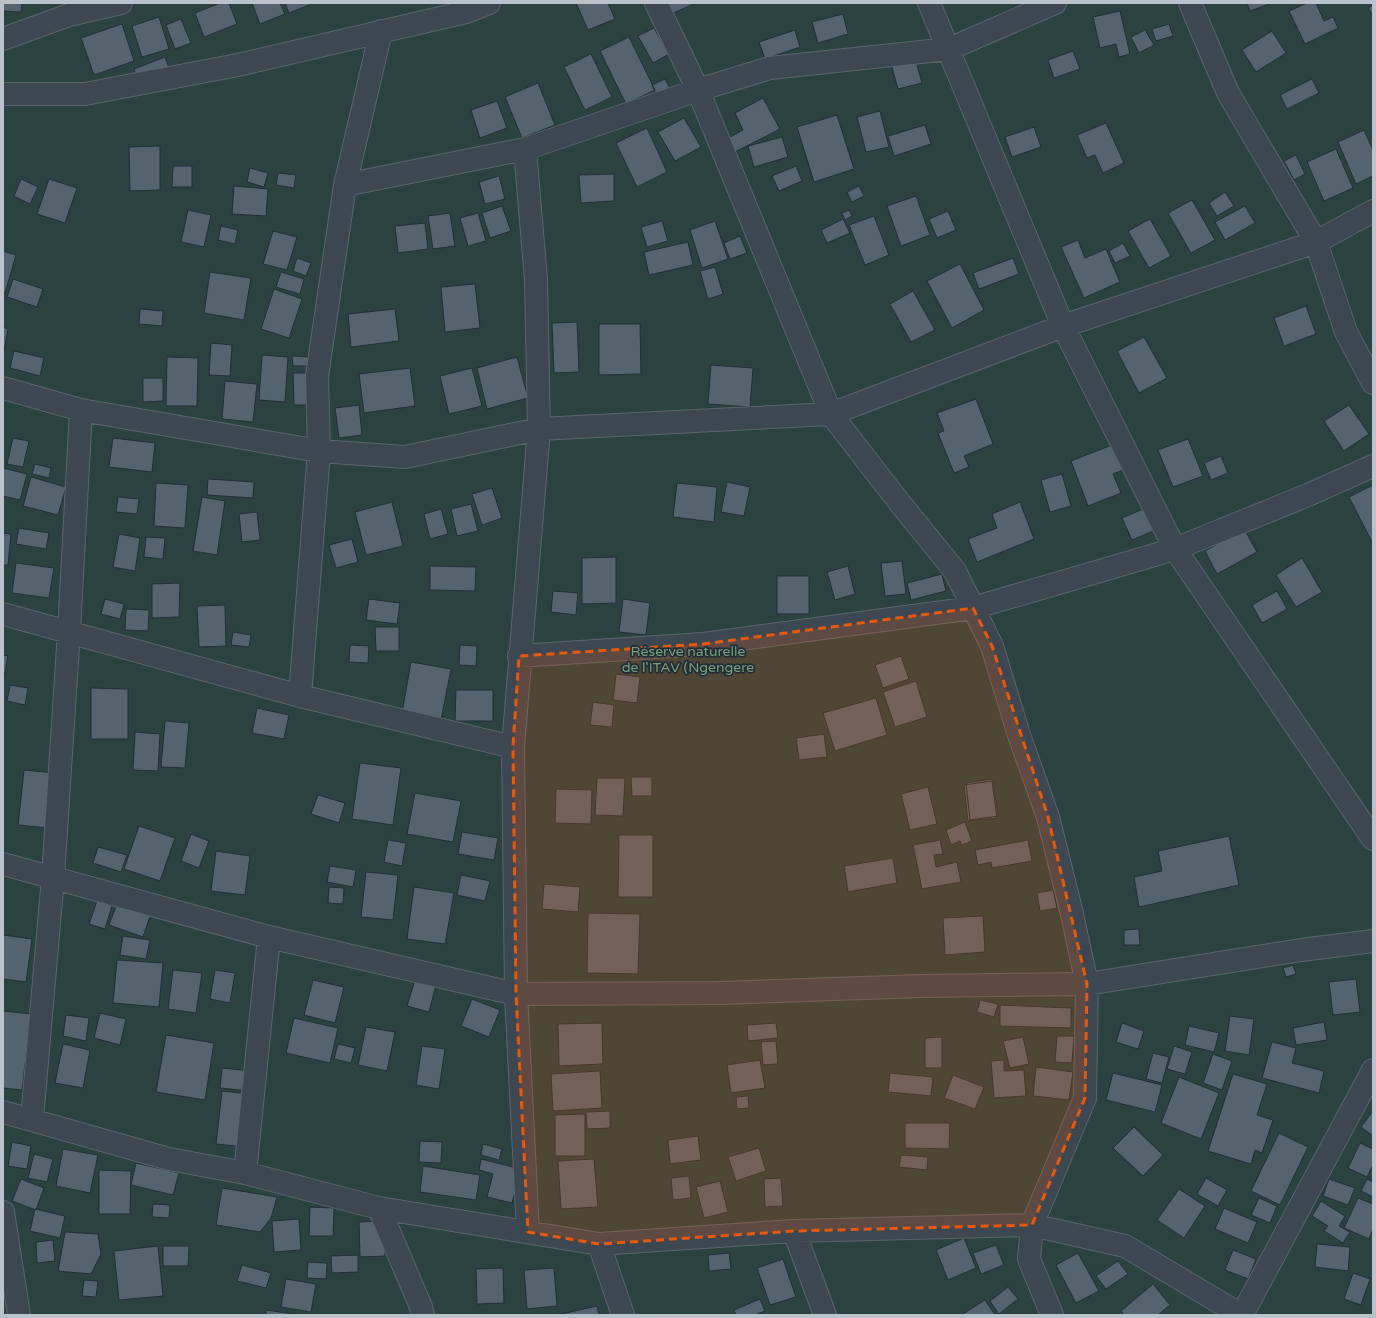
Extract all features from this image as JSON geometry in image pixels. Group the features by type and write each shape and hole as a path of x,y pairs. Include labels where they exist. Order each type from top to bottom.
{"street":[{"path":"3,39 67,9 121,3"},
{"path":"3,94 85,94 238,65 466,12 489,3"},
{"path":"656,3 698,90 831,414 899,502 955,570 992,646 1019,735 1048,817 1072,914 1087,984 1085,1098 1032,1225 1029,1259 1052,1315"},
{"path":"929,3 1063,326 1175,549 1373,839"},
{"path":"345,185 525,149 698,90 770,68 949,49 1054,3"},
{"path":"1190,3 1228,94 1316,242 1346,332 1373,383"},
{"path":"300,696 319,451 317,376 345,185 381,31"},
{"path":"525,149 536,280 539,429 513,747 516,994 528,1232"},
{"path":"3,388 81,410 319,451 405,457 539,429 831,414 1063,326 1316,242 1373,211"},
{"path":"32,1119 53,877 81,410"},
{"path":"520,656 703,644 973,608 1175,549 1308,495 1373,466"},
{"path":"3,614 300,696 513,747"},
{"path":"3,864 269,938 516,994 720,993 929,986 1087,984 1301,950 1373,941"},
{"path":"245,1173 269,938"},
{"path":"3,1112 169,1159 245,1173 379,1208 599,1244 794,1231 1032,1225 1125,1246 1241,1315 1373,1070"},
{"path":"379,1208 421,1306 423,1315"},
{"path":"3,1212 19,1315"},
{"path":"794,1231 825,1315"},
{"path":"599,1244 623,1315"}],"highlighted area":[{"path":"973,608 992,646 1048,817 1087,984 1085,1098 1032,1225 794,1231 599,1244 528,1232 516,994 513,747 519,656 703,644"}],"green space":[{"name":"Réserve naturelle de l'ITAV (Ngengere","path":"3,3 1373,3 1373,1315 3,1315"}],"building":[{"path":"3,3 22,3 21,12 3,11"},
{"path":"220,3 229,3 237,24 204,37 195,13"},
{"path":"252,3 280,3 285,14 260,24"},
{"path":"285,3 314,3 289,13"},
{"path":"576,3 608,3 615,19 588,30"},
{"path":"665,3 696,3 671,14"},
{"path":"1247,3 1272,3 1250,11"},
{"path":"1307,3 1316,3 1324,21 1333,17 1338,28 1305,44 1289,11"},
{"path":"1373,5 1373,16 1368,8"},
{"path":"1120,11 1130,54 1119,57 1116,44 1100,48 1093,17"},
{"path":"843,14 848,34 818,43 812,22"},
{"path":"159,17 169,49 142,57 132,26"},
{"path":"181,19 191,43 175,49 166,25"},
{"path":"122,24 134,61 94,75 81,38"},
{"path":"1169,24 1173,36 1156,41 1152,29"},
{"path":"654,28 669,54 653,63 638,36"},
{"path":"795,30 800,47 765,59 759,42"},
{"path":"1145,30 1154,45 1139,53 1131,37"},
{"path":"1272,31 1286,53 1256,72 1242,50"},
{"path":"629,37 655,90 626,104 600,51"},
{"path":"1073,51 1080,69 1054,78 1048,60"},
{"path":"591,54 612,97 585,110 564,67"},
{"path":"914,54 922,83 898,89 890,60"},
{"path":"165,57 172,76 141,87 134,69"},
{"path":"665,79 671,90 657,96 652,85"},
{"path":"1312,79 1319,93 1287,109 1280,95"},
{"path":"538,83 555,125 522,138 505,97"},
{"path":"763,98 780,129 735,152 728,138 743,130 735,113"},
{"path":"497,101 507,128 480,138 471,110"},
{"path":"880,111 889,147 866,152 857,117"},
{"path":"837,115 854,169 814,182 797,127"},
{"path":"684,118 701,147 675,161 658,132"},
{"path":"1106,123 1124,163 1103,173 1095,155 1087,158 1077,135"},
{"path":"925,125 931,144 894,156 888,136"},
{"path":"1034,127 1041,147 1012,157 1005,137"},
{"path":"647,128 667,172 637,187 616,143"},
{"path":"1364,130 1373,150 1373,176 1356,184 1338,142"},
{"path":"782,137 788,157 754,167 748,146"},
{"path":"160,146 160,190 130,191 129,147"},
{"path":"1336,149 1353,188 1324,201 1307,162"},
{"path":"1296,155 1305,174 1294,180 1284,161"},
{"path":"173,166 192,166 192,187 172,187"},
{"path":"796,166 802,181 779,191 772,176"},
{"path":"250,168 268,173 264,187 247,182"},
{"path":"278,173 296,175 294,188 276,185"},
{"path":"614,174 614,201 581,203 579,175"},
{"path":"499,176 505,199 485,204 479,182"},
{"path":"21,179 38,187 30,204 14,196"},
{"path":"49,179 77,188 65,223 37,214"},
{"path":"234,186 268,189 266,216 232,214"},
{"path":"859,186 864,196 852,202 847,192"},
{"path":"1225,192 1234,206 1217,216 1209,203"},
{"path":"916,196 930,235 901,246 887,206"},
{"path":"1192,200 1215,240 1191,253 1168,213"},
{"path":"502,206 511,231 490,238 482,213"},
{"path":"1245,206 1255,223 1225,240 1215,222"},
{"path":"188,210 211,215 204,247 181,242"},
{"path":"849,210 852,216 845,220 842,213"},
{"path":"948,211 956,230 937,238 929,219"},
{"path":"450,213 455,246 433,249 428,216"},
{"path":"478,213 486,241 468,246 460,218"},
{"path":"874,216 889,255 865,265 849,225"},
{"path":"843,219 850,233 827,243 821,230"},
{"path":"1150,219 1171,256 1149,268 1128,231"},
{"path":"662,221 668,241 647,247 641,227"},
{"path":"715,221 728,259 702,268 690,230"},
{"path":"425,223 428,249 398,253 395,226"},
{"path":"221,226 238,230 235,244 218,240"},
{"path":"273,231 297,237 287,270 263,264"},
{"path":"740,236 747,253 730,259 724,243"},
{"path":"1078,240 1085,258 1106,249 1120,282 1084,298 1061,247"},
{"path":"688,242 693,265 649,275 644,252"},
{"path":"1123,243 1130,256 1115,263 1109,251"},
{"path":"3,251 16,255 5,293 3,293"},
{"path":"297,258 311,263 306,276 293,271"},
{"path":"1013,258 1019,274 979,289 973,273"},
{"path":"960,264 984,310 952,328 927,281"},
{"path":"715,267 723,294 708,299 700,271"},
{"path":"210,272 251,278 244,320 204,313"},
{"path":"281,272 304,279 300,294 276,287"},
{"path":"13,279 43,289 37,307 7,297"},
{"path":"475,284 480,328 445,332 441,287"},
{"path":"274,289 302,299 289,338 261,329"},
{"path":"913,291 935,330 911,342 890,304"},
{"path":"1306,306 1316,334 1284,346 1274,318"},
{"path":"140,309 163,311 162,326 139,324"},
{"path":"395,309 399,341 351,347 348,314"},
{"path":"577,322 579,372 554,373 552,323"},
{"path":"599,324 640,324 641,374 599,375"},
{"path":"3,327 8,329 3,356"},
{"path":"1144,337 1167,378 1139,393 1117,351"},
{"path":"211,343 232,345 230,376 209,375"},
{"path":"14,351 44,358 40,376 10,368"},
{"path":"262,355 288,357 285,402 259,400"},
{"path":"292,356 309,357 309,366 293,366"},
{"path":"167,357 198,358 197,406 166,406"},
{"path":"517,357 528,398 487,409 477,368"},
{"path":"711,365 753,368 750,407 708,404"},
{"path":"410,368 415,406 364,413 359,374"},
{"path":"472,368 482,406 449,414 440,376"},
{"path":"293,373 310,373 310,405 294,405"},
{"path":"143,378 163,378 163,401 143,402"},
{"path":"225,381 257,384 253,422 222,419"},
{"path":"976,399 993,444 964,456 969,467 954,473 938,433 944,431 937,413"},
{"path":"359,405 362,435 339,438 335,408"},
{"path":"1349,405 1369,434 1344,451 1324,421"},
{"path":"13,438 29,441 23,467 7,464"},
{"path":"113,438 155,443 152,472 109,467"},
{"path":"1188,439 1203,476 1173,487 1158,450"},
{"path":"1117,443 1128,468 1113,474 1121,493 1088,506 1071,461"},
{"path":"1221,456 1228,473 1211,480 1204,463"},
{"path":"35,464 51,468 49,478 32,474"},
{"path":"3,468 27,474 20,500 3,496"},
{"path":"1062,474 1071,506 1050,512 1041,480"},
{"path":"31,477 66,487 58,515 23,506"},
{"path":"208,479 254,482 253,498 207,495"},
{"path":"727,482 750,487 744,516 721,512"},
{"path":"156,483 188,485 185,528 154,526"},
{"path":"677,483 717,487 714,522 673,517"},
{"path":"1373,485 1373,544 1349,497"},
{"path":"492,488 502,518 482,525 472,494"},
{"path":"118,497 139,499 137,514 116,512"},
{"path":"202,497 225,501 217,555 193,551"},
{"path":"392,502 403,546 366,555 355,512"},
{"path":"1020,502 1034,539 977,562 968,539 997,528 992,514"},
{"path":"471,504 478,531 457,536 451,509"},
{"path":"441,509 448,534 430,539 424,514"},
{"path":"1143,509 1153,531 1132,540 1122,518"},
{"path":"257,512 260,540 242,542 239,514"},
{"path":"19,528 49,533 46,549 16,544"},
{"path":"1244,529 1257,552 1217,574 1205,551"},
{"path":"3,533 11,534 8,565 3,565"},
{"path":"119,534 140,538 135,571 113,567"},
{"path":"146,537 165,538 163,559 144,557"},
{"path":"352,539 358,562 336,568 329,545"},
{"path":"616,557 616,603 582,604 582,558"},
{"path":"1302,558 1322,592 1296,607 1276,575"},
{"path":"902,561 906,594 885,596 881,563"},
{"path":"16,563 54,568 49,598 12,593"},
{"path":"430,566 476,567 475,591 430,590"},
{"path":"848,566 855,594 835,600 827,572"},
{"path":"942,574 946,591 911,600 907,583"},
{"path":"777,576 809,576 809,614 777,614"},
{"path":"180,583 179,617 152,618 152,584"},
{"path":"553,591 578,593 576,615 551,612"},
{"path":"1277,591 1287,609 1262,623 1252,605"},
{"path":"105,599 124,604 120,619 101,614"},
{"path":"369,599 400,603 397,624 366,620"},
{"path":"623,599 650,603 646,635 619,632"},
{"path":"225,605 226,646 199,647 197,606"},
{"path":"126,609 149,610 148,631 125,630"},
{"path":"375,627 399,627 399,651 376,651"},
{"path":"233,632 251,635 249,647 231,645"},
{"path":"350,645 369,646 368,663 349,662"},
{"path":"460,645 477,646 476,666 459,665"},
{"path":"3,655 8,656 3,682"},
{"path":"901,656 909,679 883,688 875,665"},
{"path":"411,662 451,669 441,720 402,713"},
{"path":"616,674 640,677 637,703 613,700"},
{"path":"916,681 927,717 895,727 883,692"},
{"path":"10,685 28,688 25,705 7,701"},
{"path":"91,688 128,689 128,739 91,739"},
{"path":"456,690 493,690 493,721 455,721"},
{"path":"876,698 887,735 835,751 823,713"},
{"path":"593,702 614,705 612,727 590,725"},
{"path":"257,708 289,715 284,739 252,733"},
{"path":"165,721 189,723 185,768 161,767"},
{"path":"135,732 160,734 158,771 133,770"},
{"path":"824,734 827,757 799,760 796,738"},
{"path":"360,763 401,768 393,825 352,819"},
{"path":"24,770 54,773 48,828 18,825"},
{"path":"631,777 652,777 652,796 632,796"},
{"path":"597,778 625,778 623,816 595,815"},
{"path":"993,779 998,816 970,820 966,783"},
{"path":"992,781 997,818 968,821 964,785"},
{"path":"928,787 937,824 910,830 901,794"},
{"path":"556,789 592,790 591,824 555,823"},
{"path":"415,793 461,801 453,842 407,834"},
{"path":"318,795 345,803 339,823 311,814"},
{"path":"965,822 972,841 962,845 960,841 951,845 946,830"},
{"path":"139,826 175,838 160,881 124,869"},
{"path":"462,832 498,838 494,860 458,854"},
{"path":"191,834 209,841 199,868 181,861"},
{"path":"619,835 653,835 653,897 618,897"},
{"path":"1229,836 1239,885 1139,907 1134,877 1162,871 1158,851"},
{"path":"388,840 406,843 402,866 384,862"},
{"path":"940,840 943,854 934,855 936,867 957,862 961,882 922,889 913,845"},
{"path":"1028,840 1032,861 992,868 991,862 978,865 975,850"},
{"path":"98,847 127,855 121,872 93,863"},
{"path":"216,851 250,856 245,895 211,891"},
{"path":"893,858 897,883 848,892 844,866"},
{"path":"330,866 356,870 353,887 327,882"},
{"path":"366,872 398,875 393,920 361,917"},
{"path":"461,875 490,881 485,901 457,895"},
{"path":"544,884 580,887 578,912 542,909"},
{"path":"329,887 344,888 343,904 328,903"},
{"path":"414,887 454,893 445,944 407,939"},
{"path":"1053,890 1057,908 1040,911 1037,893"},
{"path":"97,901 112,906 105,929 89,924"},
{"path":"117,904 150,916 143,937 109,925"},
{"path":"588,913 640,914 638,974 587,973"},
{"path":"983,916 985,952 945,955 943,918"},
{"path":"1139,929 1140,945 1124,945 1124,930"},
{"path":"3,935 32,939 26,982 3,979"},
{"path":"123,936 150,940 146,959 120,955"},
{"path":"117,960 163,963 159,1007 113,1003"},
{"path":"1293,965 1296,974 1286,977 1283,968"},
{"path":"173,970 202,973 196,1013 168,1009"},
{"path":"215,970 235,973 230,1003 210,999"},
{"path":"1356,979 1360,1012 1333,1015 1329,982"},
{"path":"313,980 344,987 335,1023 304,1015"},
{"path":"415,980 436,985 429,1012 407,1006"},
{"path":"472,999 500,1010 489,1037 461,1026"},
{"path":"980,1000 998,1004 994,1017 977,1012"},
{"path":"1000,1005 1071,1008 1071,1028 1000,1026"},
{"path":"3,1011 31,1014 22,1090 3,1088"},
{"path":"100,1013 126,1019 120,1045 94,1038"},
{"path":"66,1015 89,1018 86,1041 63,1036"},
{"path":"1230,1016 1254,1019 1249,1055 1225,1051"},
{"path":"294,1018 338,1028 330,1063 286,1053"},
{"path":"1324,1022 1327,1040 1296,1045 1293,1028"},
{"path":"602,1023 603,1064 559,1066 558,1024"},
{"path":"776,1023 778,1038 748,1041 747,1025"},
{"path":"1122,1023 1144,1031 1138,1049 1116,1042"},
{"path":"1189,1026 1219,1033 1214,1052 1185,1045"},
{"path":"366,1027 395,1032 387,1071 358,1065"},
{"path":"166,1035 214,1043 205,1100 156,1092"},
{"path":"1057,1036 1074,1036 1072,1063 1055,1062"},
{"path":"942,1037 942,1068 925,1068 925,1038"},
{"path":"1023,1037 1029,1064 1010,1068 1003,1041"},
{"path":"776,1041 778,1064 763,1065 761,1042"},
{"path":"1272,1042 1296,1048 1292,1063 1324,1071 1319,1093 1262,1078"},
{"path":"63,1044 90,1050 83,1088 55,1083"},
{"path":"338,1044 355,1048 351,1063 334,1059"},
{"path":"422,1046 445,1049 439,1089 416,1085"},
{"path":"1174,1046 1192,1052 1185,1074 1167,1069"},
{"path":"1153,1053 1169,1057 1162,1083 1146,1079"},
{"path":"1213,1054 1232,1061 1222,1090 1203,1083"},
{"path":"760,1060 765,1088 731,1093 727,1065"},
{"path":"1004,1060 1004,1071 1024,1070 1026,1096 994,1098 991,1061"},
{"path":"1036,1067 1073,1072 1069,1100 1033,1096"},
{"path":"222,1068 262,1072 259,1092 220,1088"},
{"path":"600,1071 602,1108 553,1111 551,1074"},
{"path":"890,1073 933,1077 931,1096 888,1092"},
{"path":"1113,1073 1162,1085 1155,1112 1106,1100"},
{"path":"1233,1074 1267,1084 1257,1115 1273,1120 1262,1153 1255,1150 1251,1164 1208,1151"},
{"path":"953,1075 984,1087 975,1109 944,1098"},
{"path":"1179,1077 1219,1093 1201,1139 1161,1123"},
{"path":"222,1091 250,1094 244,1147 216,1144"},
{"path":"748,1096 749,1108 737,1109 736,1097"},
{"path":"610,1111 610,1128 587,1129 586,1112"},
{"path":"1373,1111 1373,1136 1361,1127"},
{"path":"585,1114 585,1156 555,1156 555,1115"},
{"path":"905,1123 950,1123 949,1149 905,1148"},
{"path":"1134,1127 1163,1155 1143,1176 1113,1148"},
{"path":"1279,1133 1308,1147 1280,1205 1251,1191"},
{"path":"698,1136 701,1160 670,1164 668,1140"},
{"path":"420,1141 442,1142 441,1163 419,1162"},
{"path":"12,1142 31,1146 27,1169 8,1166"},
{"path":"1360,1143 1373,1149 1373,1165 1367,1177 1348,1168"},
{"path":"483,1144 502,1149 499,1160 481,1155"},
{"path":"759,1148 766,1171 736,1181 728,1157"},
{"path":"63,1149 98,1155 90,1193 56,1186"},
{"path":"34,1154 53,1159 47,1182 28,1178"},
{"path":"901,1155 928,1157 927,1170 899,1167"},
{"path":"481,1159 521,1169 512,1203 487,1197 493,1174 479,1170"},
{"path":"594,1159 598,1207 561,1209 558,1161"},
{"path":"136,1163 179,1173 173,1195 131,1185"},
{"path":"423,1166 480,1175 476,1200 420,1192"},
{"path":"99,1170 131,1171 130,1214 99,1214"},
{"path":"689,1176 691,1198 673,1200 671,1178"},
{"path":"781,1178 783,1206 765,1207 764,1179"},
{"path":"1206,1178 1227,1190 1218,1206 1197,1194"},
{"path":"21,1179 44,1188 36,1210 12,1201"},
{"path":"1329,1179 1355,1188 1348,1205 1323,1196"},
{"path":"1367,1179 1373,1182 1373,1197 1361,1191"},
{"path":"720,1181 728,1212 704,1218 696,1187"},
{"path":"222,1188 277,1197 271,1218 260,1232 216,1225"},
{"path":"1179,1189 1205,1206 1184,1238 1157,1220"},
{"path":"1259,1198 1277,1206 1270,1223 1251,1215"},
{"path":"1358,1198 1373,1204 1373,1229 1369,1239 1344,1228"},
{"path":"1321,1201 1345,1216 1339,1226 1350,1232 1343,1243 1324,1231 1328,1226 1312,1216"},
{"path":"153,1204 170,1205 169,1218 152,1217"},
{"path":"310,1207 334,1208 333,1236 309,1236"},
{"path":"1224,1208 1257,1222 1248,1243 1215,1229"},
{"path":"35,1209 65,1216 60,1238 30,1231"},
{"path":"299,1219 301,1250 274,1252 272,1221"},
{"path":"384,1221 385,1256 360,1257 359,1222"},
{"path":"65,1232 98,1234 101,1254 91,1274 58,1271"},
{"path":"964,1238 976,1268 948,1280 936,1250"},
{"path":"53,1240 55,1261 37,1263 36,1242"},
{"path":"1317,1244 1350,1247 1348,1271 1315,1267"},
{"path":"996,1245 1004,1265 981,1274 973,1253"},
{"path":"158,1246 163,1296 119,1300 114,1251"},
{"path":"163,1246 189,1246 188,1266 163,1266"},
{"path":"1233,1250 1256,1259 1248,1279 1225,1270"},
{"path":"729,1253 731,1269 709,1271 708,1255"},
{"path":"1078,1253 1099,1291 1076,1303 1056,1265"},
{"path":"358,1255 358,1272 332,1273 331,1256"},
{"path":"783,1259 796,1297 770,1305 757,1268"},
{"path":"1118,1261 1128,1274 1106,1289 1096,1276"},
{"path":"308,1262 327,1263 326,1279 307,1278"},
{"path":"242,1265 271,1273 266,1288 237,1281"},
{"path":"503,1268 504,1303 477,1304 476,1269"},
{"path":"554,1268 557,1306 527,1309 524,1270"},
{"path":"1353,1273 1370,1279 1361,1305 1344,1299"},
{"path":"286,1279 316,1284 311,1312 281,1307"},
{"path":"84,1280 98,1281 96,1297 82,1296"},
{"path":"1153,1284 1170,1305 1159,1314 1160,1315 1124,1315 1121,1311"},
{"path":"1008,1287 1018,1299 999,1314 990,1301"},
{"path":"760,1299 765,1311 755,1315 736,1315 734,1310"},
{"path":"985,1300 995,1315 963,1315 963,1314"},
{"path":"597,1306 599,1315 557,1315"},
{"path":"266,1310 301,1315 266,1315"}]}
